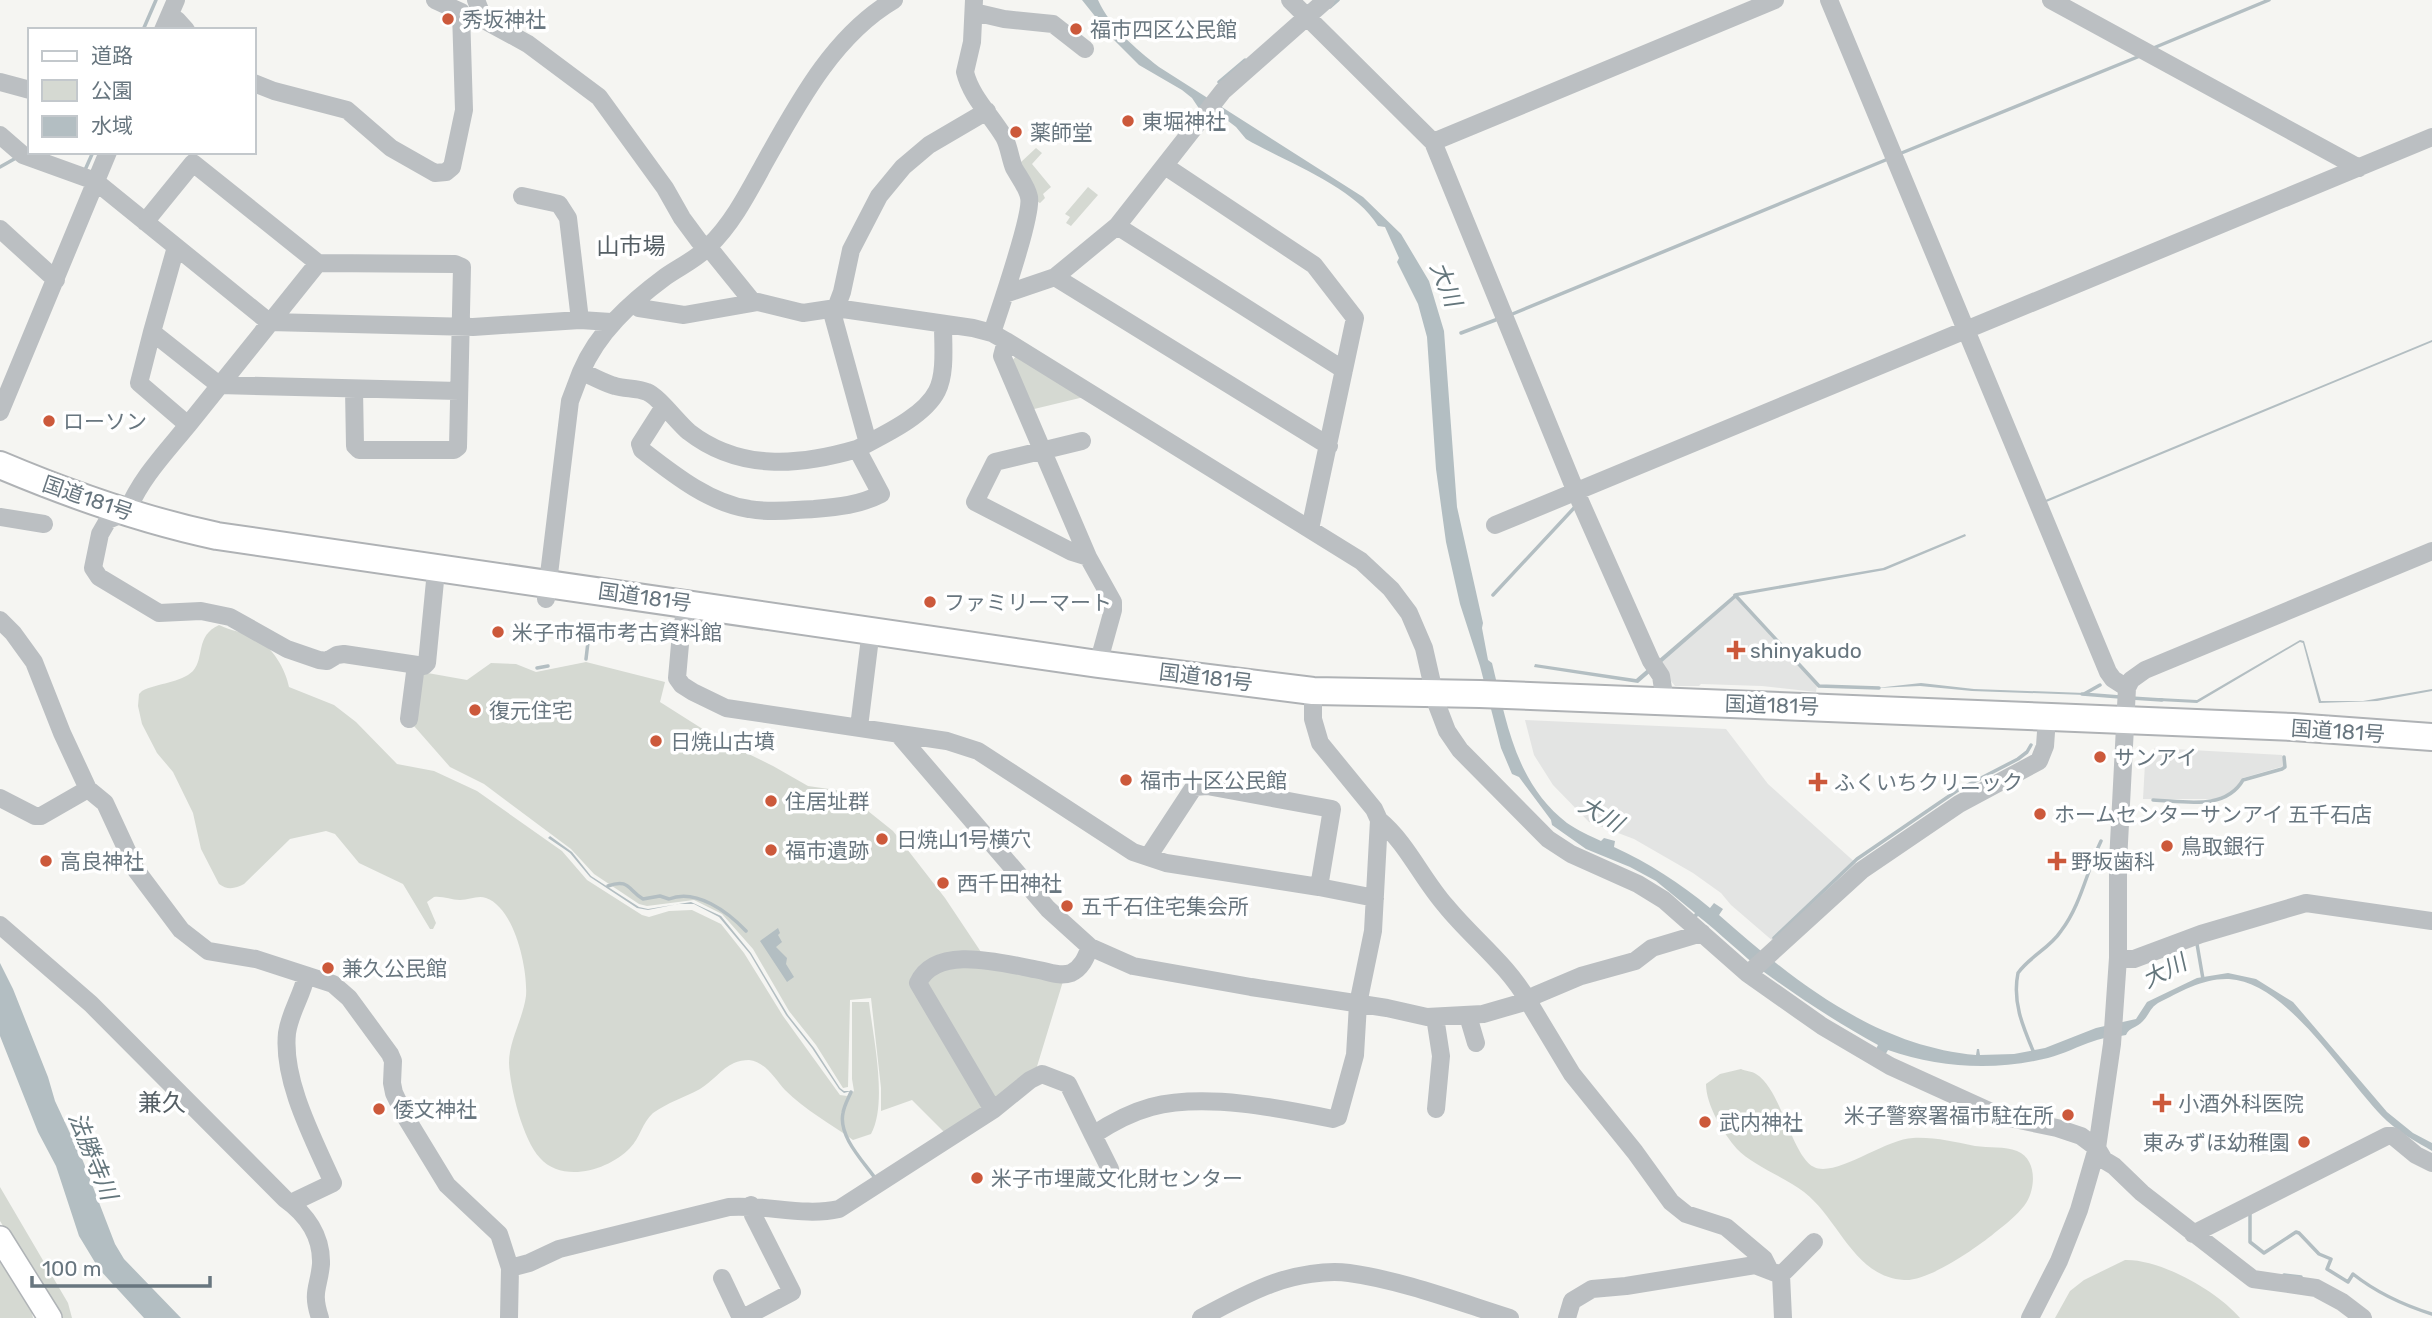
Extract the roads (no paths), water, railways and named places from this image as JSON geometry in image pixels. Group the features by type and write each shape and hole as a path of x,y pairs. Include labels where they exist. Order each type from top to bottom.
{"highway":[{"name":"国道181号","path":"0,465 185,544 435,581 547,591"},
{"name":"国道181号","path":"0,481 118,516 217,537 547,591 870,636 1173,684 1314,695 1515,702 2046,732 2125,728 2292,727 2432,737"},
{"name":"国道181号","path":"870,636 1098,664 1314,695"},
{"name":"国道181号","path":"1515,702 1665,701 2125,728 2432,752"}],"main road":[{"path":"0,1238 50,1318"}],"street":[{"path":"435,0 484,20 528,44 599,97 665,188 682,218 752,301"},
{"path":"476,0 484,20"},
{"path":"547,591 570,401 589,353 611,322 663,279 708,248 745,199 789,119 826,64 855,31 892,0"},
{"path":"1290,0 1433,142 1576,492 1661,676 1665,701"},
{"path":"1005,294 1055,277 1117,226 1223,91 1326,0"},
{"path":"1433,142 1775,0"},
{"path":"1829,0 2108,672 2127,688"},
{"path":"2051,0 2359,168"},
{"path":"1085,49 1054,24 974,6 972,42 965,72 978,101 1005,140 1013,165 1029,197 1029,206 1005,294 999,337 1002,356 1088,556 1113,602 1098,664"},
{"path":"256,84 347,110 391,148 435,173 446,172 452,167 464,110 461,12"},
{"path":"169,15 184,28"},
{"path":"0,82 28,89"},
{"path":"663,408 640,444 642,450 693,486 721,500 748,509 785,511 866,502 881,494 862,446 833,316 851,250 879,196 903,167 929,145 987,111"},
{"path":"0,135 23,155 95,181 269,322 473,327 580,320 611,322"},
{"path":"1495,525 2432,137"},
{"path":"0,411 107,154"},
{"path":"145,222 193,163 318,263 459,265 463,270 458,447 454,450 359,450 355,446 355,389"},
{"path":"1165,166 1314,265 1356,318 1310,529"},
{"path":"522,196 559,204 567,214 580,320"},
{"path":"1117,226 1344,370"},
{"path":"0,229 56,280"},
{"path":"176,247 139,383 188,425"},
{"path":"318,263 118,516 100,534 93,564 94,571 123,593 159,613 201,611 230,617 288,649 319,660 344,654 424,666 427,663 435,581"},
{"path":"1055,277 1329,446"},
{"path":"633,304 639,308 684,315 724,310 752,301 803,313 836,308 999,337 1361,561 1401,601 1409,613 1424,648 1435,699 1447,731 1460,750 1548,839 1571,854 1638,884 1664,900 1702,933 1822,1026 1890,1066 2000,1116 2081,1136 2097,1147 2104,1160 2193,1234 2253,1279 2316,1288 2342,1302 2363,1318"},
{"path":"581,372 614,386 647,392 688,431 710,447 736,457 760,462 795,463 828,457 862,446 890,432 920,411 937,393 942,376 943,326"},
{"path":"152,332 219,386 459,391"},
{"path":"1082,440 995,461 975,502 1072,552 1088,556"},
{"path":"0,517 44,524"},
{"path":"2030,1318 2059,1261 2079,1210 2097,1147 2112,1044 2118,957 2118,862 2127,688 2131,680 2145,670 2432,551"},
{"path":"686,609 677,678 693,692 726,708 947,741 978,751 1133,852 1166,863 1375,898"},
{"path":"0,620 34,662 88,789 105,803 136,870 188,937 208,951 256,959 333,984 349,998 380,1039 393,1061 392,1083 405,1116 447,1185 499,1234 510,1268 509,1318"},
{"path":"859,727 870,636"},
{"path":"408,719 416,665"},
{"path":"1314,695 1313,719 1320,743 1374,809 1379,820 1391,830 1444,904 1474,939 1508,972 1572,1074 1635,1152 1671,1202 1686,1214 1726,1227 1775,1273 1783,1318"},
{"path":"1752,970 1863,870 1959,804 2039,761 2045,747 2046,732"},
{"path":"898,734 1048,909 1090,947 1133,965 1414,1015 1468,1016 1528,1002 1536,995 1581,976 1635,961 1652,948 1702,933"},
{"path":"1148,857 1194,787 1207,786 1332,809 1319,887"},
{"path":"0,798 35,816 41,816 88,789"},
{"path":"1093,1135 1118,1119 1168,1104 1209,1102 1261,1106 1336,1119 1340,1113 1355,1055 1358,1004 1373,932 1379,820"},
{"path":"2118,957 2134,959 2201,934 2306,903 2432,922"},
{"path":"0,925 91,1004 298,1209 315,1233 320,1248 321,1265 314,1301 320,1318"},
{"path":"993,1110 918,982 922,973 941,962 959,958 1057,975 1071,973 1082,965 1090,947"},
{"path":"291,1203 333,1183 295,1090 289,1054 289,1022 306,976"},
{"path":"1468,1016 1476,1043"},
{"path":"1435,1017 1441,1056 1436,1109"},
{"path":"510,1268 529,1263 559,1249 729,1207 751,1205 824,1213 839,1209 993,1110 1030,1080 1042,1074 1068,1084 1110,1169"},
{"path":"2193,1234 2386,1136 2393,1136 2416,1155 2432,1163"},
{"path":"722,1278 742,1318 792,1292 753,1215 751,1205"},
{"path":"1775,1273 1814,1242"},
{"path":"1567,1318 1572,1301 1592,1290 1755,1265 1775,1273"},
{"path":"1203,1318 1276,1282 1316,1273 1346,1273 1378,1279 1460,1311 1510,1318"}],"water":[{"path":"1082,0 1098,0 1117,28 1159,67 1363,197 1401,234 1429,281 1444,331 1457,507 1483,623 1488,660 1492,663 1509,729 1524,770 1549,807 1567,823 1601,841 1604,838 1615,841 1614,847 1664,874 1710,908 1714,903 1723,909 1719,915 1747,939 1837,1006 1869,1024 1939,1049 1976,1055 1979,1049 1980,1055 2014,1054 2045,1048 2096,1028 2136,1019 2147,1002 2197,978 2228,973 2256,979 2293,1002 2387,1112 2413,1133 2432,1143 2432,1151 2387,1121 2295,1015 2251,984 2229,979 2201,983 2158,1003 2143,1021 2126,1035 2098,1040 2048,1058 2008,1065 1968,1066 1927,1061 1888,1050 1884,1057 1875,1051 1878,1045 1778,982 1698,916 1693,921 1691,919 1695,913 1656,881 1586,849 1552,825 1519,777 1512,774 1501,748 1480,666 1460,604 1446,542 1436,469 1427,337 1418,304 1397,262 1399,258 1385,227 1378,226 1353,199 1336,187 1246,139 1219,114 1200,110 1182,90 1139,65 1114,40"},
{"path":"2432,340 2044,503 2043,501"},
{"path":"1965,534 1966,536 1885,570 1738,596 1638,683 1534,667 1535,664 1636,679 1736,593 1883,568"},
{"path":"2300,640 2304,641 2321,701 2363,701 2432,691 2377,701 2319,703 2303,643 2300,642 2197,703 2159,701 2159,698 2197,700"},
{"path":"1921,683 1974,689 2085,695 1972,691 1920,686 1876,688"},
{"path":"550,836 572,852 591,876 639,907 648,909 675,905 648,910 637,908 590,877 570,853 548,838"},
{"path":"691,902 721,916 751,953 788,1015 840,1088 851,1091 844,1093 839,1089 786,1015 750,954 719,917 694,904 679,904"},
{"path":"778,928 782,942 776,947 787,958 786,964 794,977 787,982 760,941"},
{"path":"0,963 13,989 55,1101 83,1161 115,1244 124,1259 181,1318 144,1318 99,1269 79,1236 56,1166 38,1132 0,1036"}],"waterway":[{"path":"144,28 156,0"},
{"path":"1330,7 1338,0"},
{"path":"2151,49 2269,0"},
{"path":"1899,154 2140,56"},
{"path":"1219,82 1245,60"},
{"path":"85,170 92,154"},
{"path":"0,167 16,158"},
{"path":"1510,315 1888,159"},
{"path":"1461,333 1498,319"},
{"path":"1493,595 1574,508"},
{"path":"1735,595 1819,686 1879,688"},
{"path":"586,659 590,625"},
{"path":"537,668 548,666"},
{"path":"2084,694 2100,685"},
{"path":"2082,694 2120,697"},
{"path":"2131,698 2162,700"},
{"path":"1774,938 1857,859 1958,790 2018,759 2031,745"},
{"path":"2153,800 2215,800 2235,790 2243,780 2282,769 2285,767 2284,757"},
{"path":"2034,1053 2018,1004 2018,973 2056,937 2068,921 2101,841"},
{"path":"608,886 624,884 643,899 660,896 669,899 679,896 700,899 730,916 746,931"},
{"name":"大川","path":"2197,944 2203,979"},
{"path":"851,1092 843,1113 844,1130 853,1148 875,1178"},
{"path":"2250,1212 2250,1242 2264,1253 2296,1232 2299,1233 2319,1254 2331,1259 2327,1269 2348,1282 2353,1274 2391,1298 2432,1314"},
{"path":"2284,1275 2301,1277"}],"place":[{"name":"秀坂神社","path":"448,19"},
{"name":"福市四区公民館","path":"1076,29"},
{"name":"東堀神社","path":"1128,121"},
{"name":"薬師堂","path":"1016,132"},
{"name":"ローソン","path":"49,421"},
{"name":"ファミリーマート","path":"930,602"},
{"name":"米子市福市考古資料館","path":"498,632"},
{"name":"shinyakudo","path":"1736,650"},
{"name":"復元住宅","path":"475,710"},
{"name":"日焼山古墳","path":"656,741"},
{"name":"サンアイ","path":"2100,757"},
{"name":"福市十区公民館","path":"1126,780"},
{"name":"ふくいちクリニック","path":"1818,782"},
{"name":"住居址群","path":"771,801"},
{"name":"ホームセンターサンアイ 五千石店","path":"2040,814"},
{"name":"日焼山1号横穴","path":"882,839"},
{"name":"鳥取銀行","path":"2167,846"},
{"name":"福市遺跡","path":"771,850"},
{"name":"高良神社","path":"46,861"},
{"name":"野坂歯科","path":"2057,861"},
{"name":"西千田神社","path":"943,883"},
{"name":"五千石住宅集会所","path":"1067,906"},
{"name":"兼久公民館","path":"328,968"},
{"name":"小酒外科医院","path":"2162,1103"},
{"name":"倭文神社","path":"379,1109"},
{"name":"米子警察署福市駐在所","path":"2068,1115"},
{"name":"武内神社","path":"1705,1122"},
{"name":"東みずほ幼稚園","path":"2304,1142"},
{"name":"米子市埋蔵文化財センター","path":"977,1178"}],"district":[{"name":"山市場","path":"631,246"},
{"name":"兼久","path":"162,1103"}],"water label":[{"name":"法勝寺川","path":"93,1156"}]}
